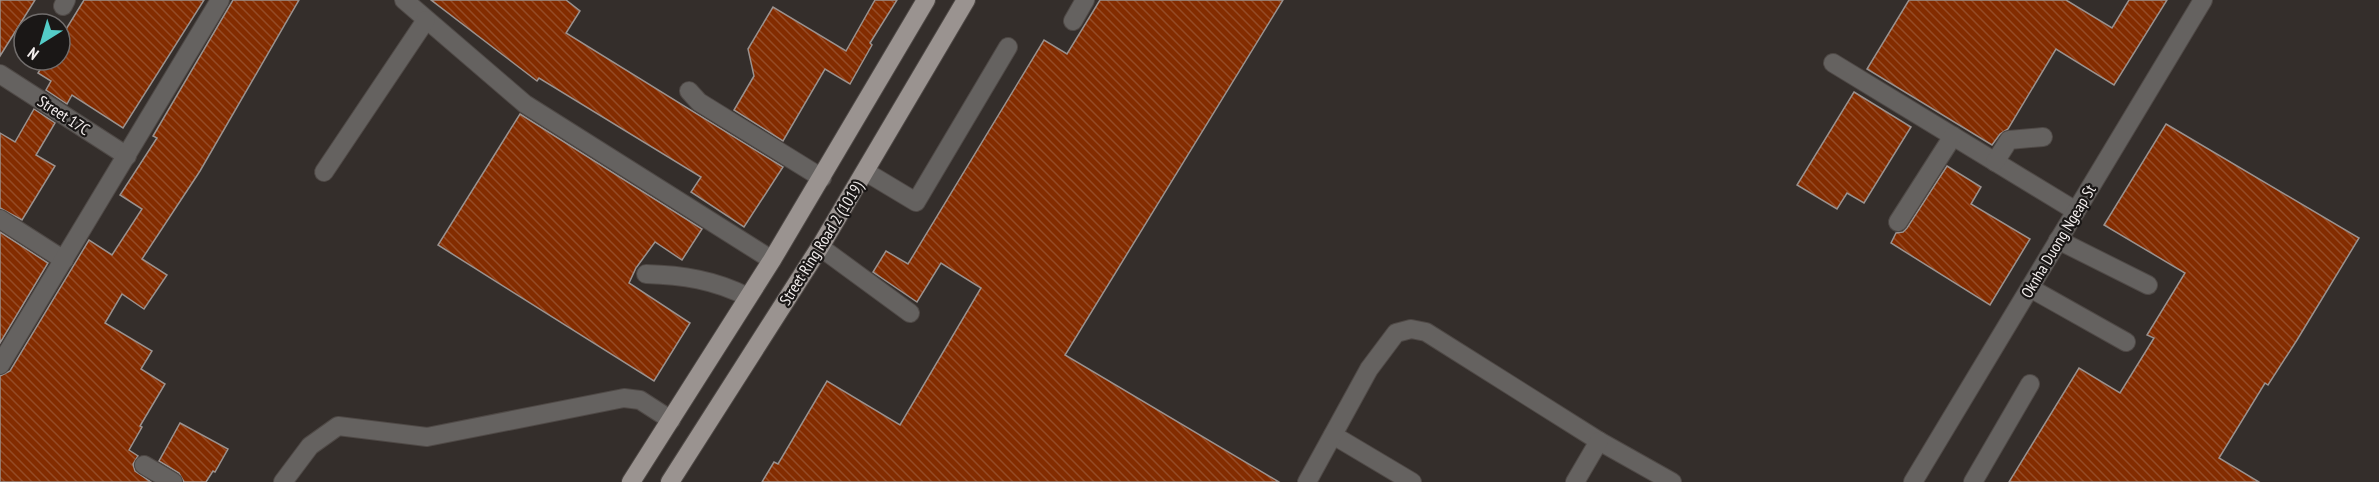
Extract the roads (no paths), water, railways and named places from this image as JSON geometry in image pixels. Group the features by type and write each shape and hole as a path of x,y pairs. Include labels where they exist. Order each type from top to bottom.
{"main road":[{"name":"Street Ring Road 2 (1019)","path":"631,482 772,260 926,0"},
{"name":"Street Ring Road 2 (1019)","path":"669,482 866,172 966,0"}],"street":[{"path":"0,365 220,0"},
{"path":"404,0 525,105 772,260"},
{"path":"1073,21 1085,0"},
{"name":"Oknha Duong Ngeap St","path":"1913,482 2203,0"},
{"path":"324,172 426,20"},
{"path":"866,172 916,202 1008,47"},
{"path":"1833,63 2076,211"},
{"name":"Street 17C","path":"0,74 127,156"},
{"path":"689,91 699,102 822,178"},
{"path":"1898,222 1953,136"},
{"path":"1995,162 2009,140 2043,137"},
{"path":"0,219 64,260"},
{"path":"2058,240 2148,285"},
{"path":"819,247 910,313"},
{"path":"646,274 702,280 729,288 748,297"},
{"path":"2030,288 2126,342"},
{"path":"1307,482 1369,369 1396,333 1412,329 1426,332 1599,441 1672,482"},
{"path":"1972,482 2030,384"},
{"path":"283,482 310,446 338,426 427,437 624,398 640,400 671,420"},
{"path":"1333,435 1412,482"},
{"path":"1575,482 1599,441"},
{"path":"144,465 173,482"}]}
